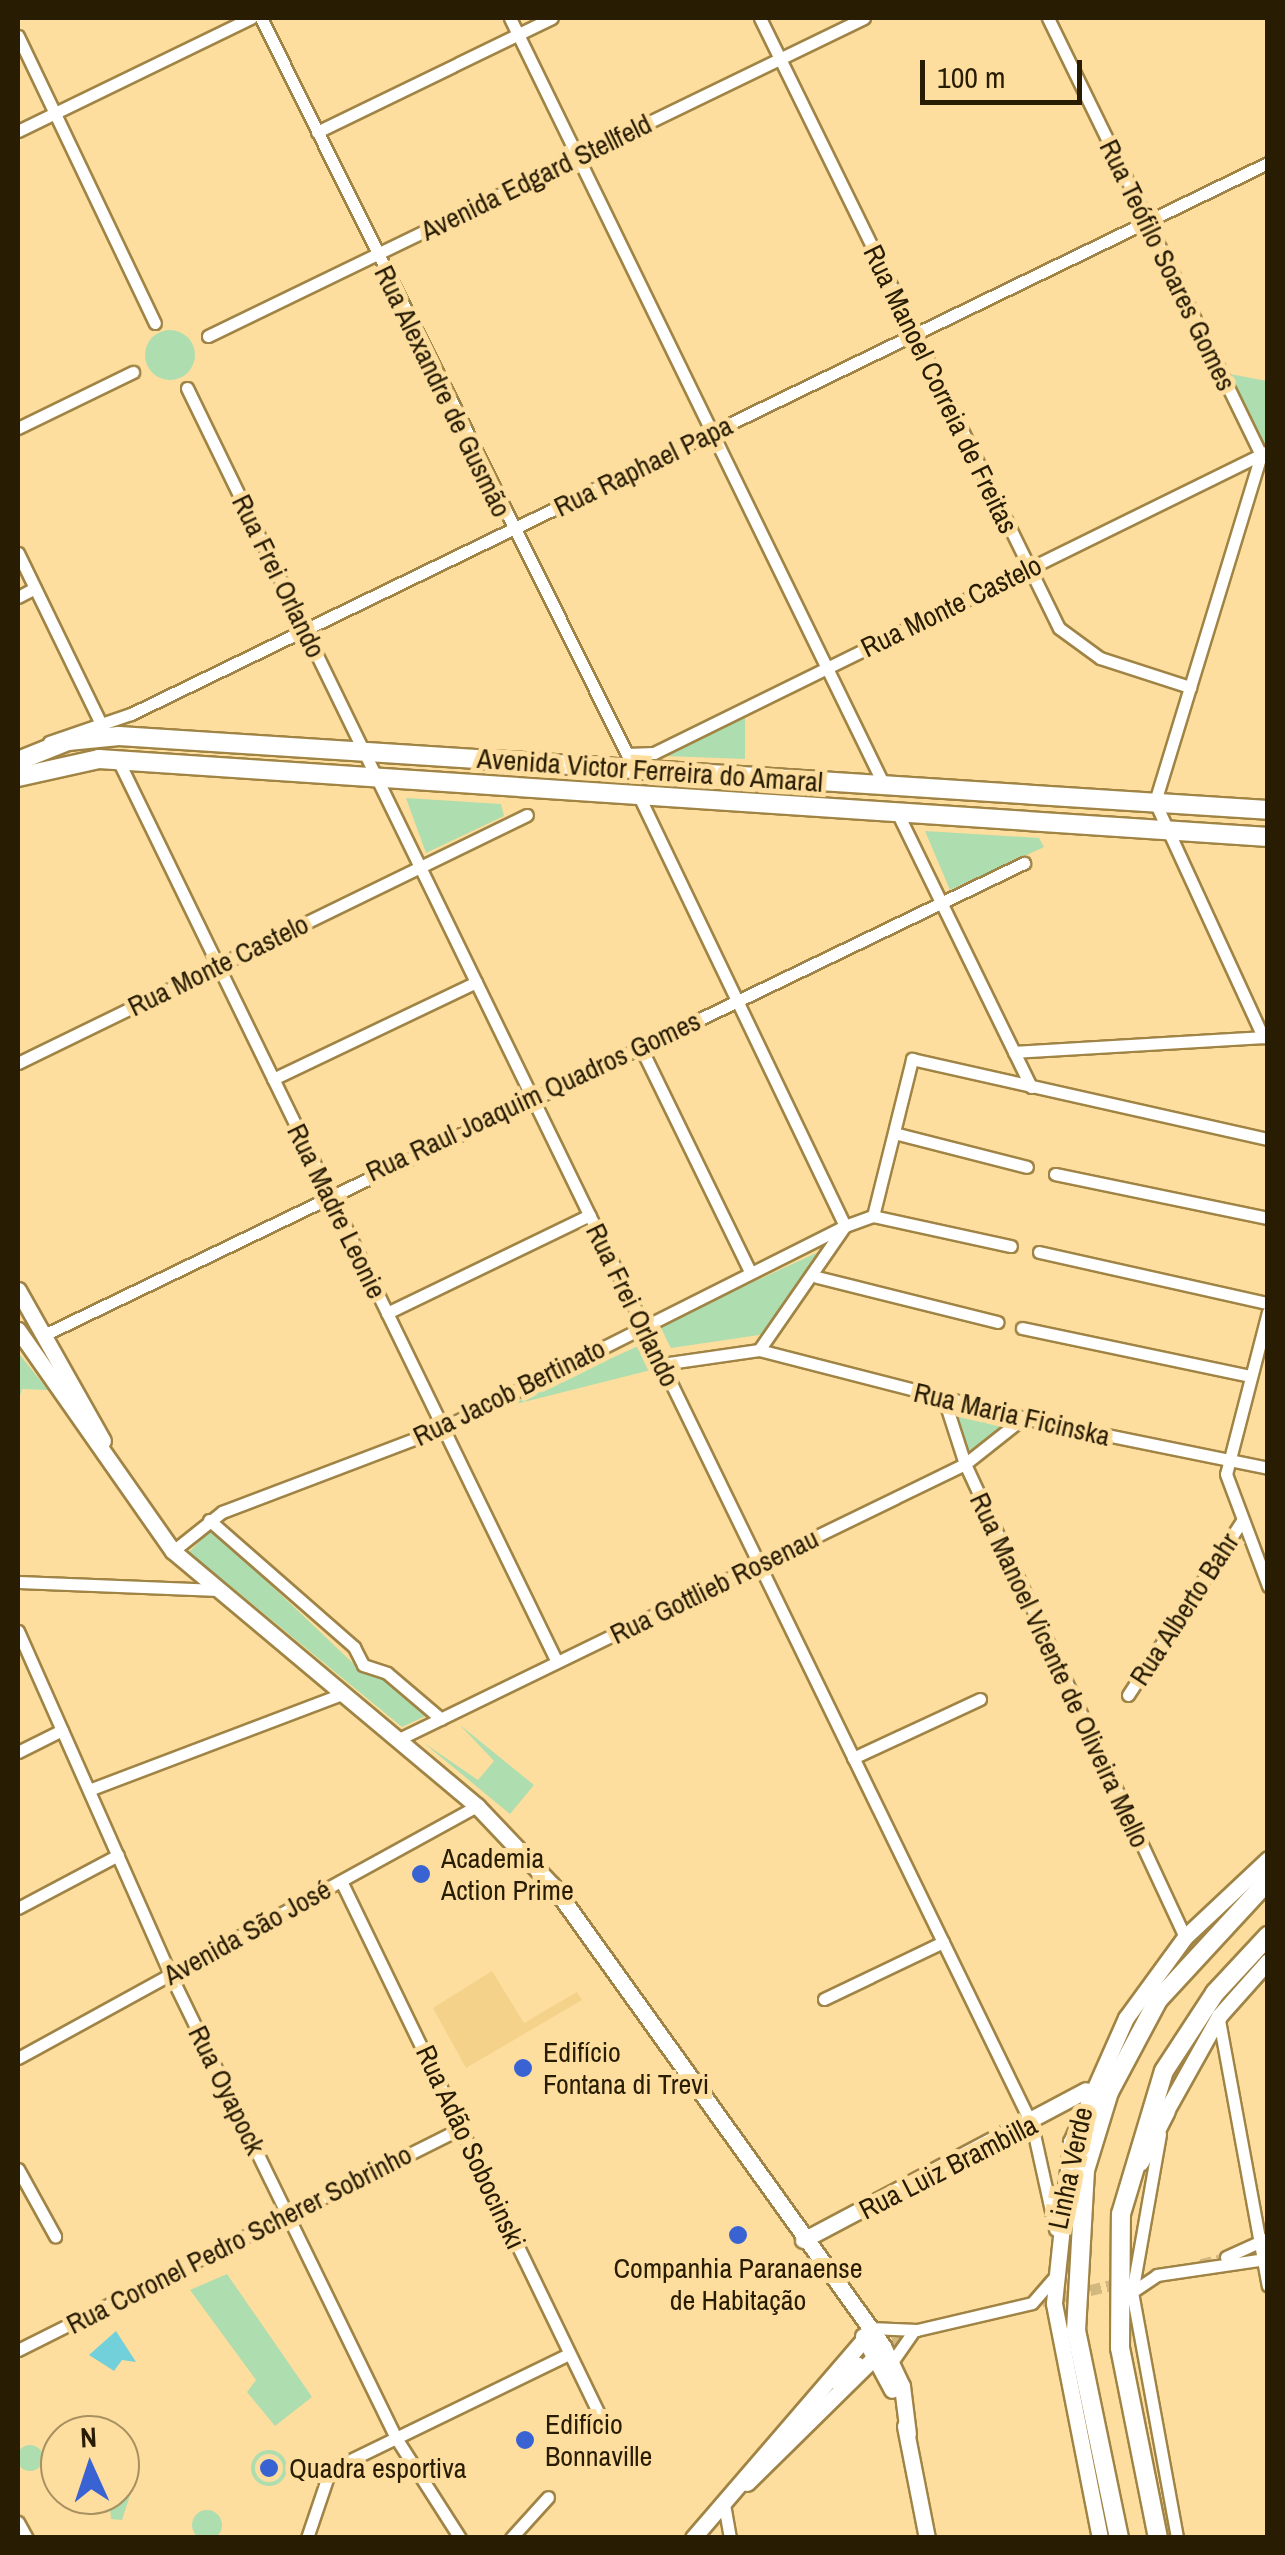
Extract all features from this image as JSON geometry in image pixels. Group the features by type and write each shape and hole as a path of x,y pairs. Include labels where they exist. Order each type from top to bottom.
{"highway":[{"name":"Avenida Victor Ferreira do Amaral","path":"26,757 85,738 138,737 1268,810"},
{"name":"Avenida Victor Ferreira do Amaral","path":"18,777 50,764 118,760 1268,836"},
{"name":"Linha Verde","path":"1119,2538 1076,2331 1085,2170 1108,2092 1158,2000 1268,1881"},
{"path":"1158,2538 1117,2324 1126,2189 1171,2058 1268,1936"},
{"path":"1126,2189 1166,2111"}],"main road":[{"path":"18,1290 119,1482"},
{"path":"18,1330 119,1482 173,1551 476,1806 571,1909 884,2359 908,2434 929,2538"},
{"name":"Linha Verde","path":"1100,2538 1056,2316 1054,2280 1055,2228 1088,2088 1185,1937 1268,1859"},
{"path":"1166,2111 1188,2064 1219,2016 1268,1961"},
{"name":"Rua Luiz Brambilla","path":"803,2240 1032,2125 1088,2088"},
{"path":"693,2538 868,2333"},
{"path":"729,2498 884,2359"}],"street":[{"path":"18,131 251,18"},
{"name":"Rua Alexandre de Gusmão","path":"261,18 612,738 634,756"},
{"path":"510,18 884,785"},
{"path":"316,132 552,18"},
{"name":"Rua Manoel Correia de Freitas","path":"760,18 1059,628 1082,649 1190,687"},
{"name":"Avenida Edgard Stellfeld","path":"208,336 864,18"},
{"name":"Rua Teófilo Soares Gomes","path":"1048,18 1264,453"},
{"path":"18,36 156,323"},
{"name":"Rua Raphael Papa","path":"26,757 100,722 128,716 1268,163"},
{"path":"18,428 133,372"},
{"name":"Rua Frei Orlando","path":"187,388 1032,2125 1055,2228"},
{"path":"1014,1052 1265,1037 1164,830 1155,802 1264,453"},
{"name":"Rua Monte Castelo","path":"634,756 1264,453"},
{"path":"18,552 100,722"},
{"path":"18,597 35,588"},
{"path":"128,716 138,737"},
{"name":"Rua Madre Leonie","path":"118,760 557,1662"},
{"path":"638,794 845,1226 817,1277 758,1350 662,1364"},
{"path":"897,812 1031,1087"},
{"name":"Rua Monte Castelo","path":"18,1063 527,815"},
{"name":"Rua Raul Joaquim Quadros Gomes","path":"44,1335 329,1193 1024,864"},
{"path":"273,1079 476,982"},
{"path":"640,1046 750,1272"},
{"path":"1012,1246 873,1216 912,1059 1268,1139"},
{"path":"894,1133 1027,1167"},
{"path":"1055,1174 1268,1218"},
{"path":"387,1313 590,1215"},
{"name":"Rua Jacob Bertinato","path":"173,1551 209,1520 443,1428 750,1272 873,1216"},
{"path":"1039,1252 1268,1303"},
{"path":"817,1277 997,1322"},
{"path":"1267,1315 1229,1461 1240,1522 1268,1586"},
{"path":"1022,1328 1249,1376"},
{"name":"Rua Maria Ficinska","path":"758,1350 1023,1418 1268,1468"},
{"name":"Rua Manoel Vicente de Oliveira Mello","path":"944,1399 965,1464 1185,1937"},
{"name":"Rua Gottlieb Rosenau","path":"397,1740 965,1464 1023,1418"},
{"path":"209,1520 354,1647 363,1666 384,1671 441,1719"},
{"name":"Rua Alberto Bahr","path":"1128,1695 1240,1522"},
{"path":"18,1582 219,1590"},
{"name":"Rua Oyapock","path":"18,1631 170,1974 396,2438 460,2538"},
{"path":"88,1790 342,1694"},
{"path":"853,1758 980,1698"},
{"path":"18,1752 62,1730"},
{"name":"Avenida São José","path":"18,2058 476,1806"},
{"path":"18,1908 118,1855"},
{"name":"Rua Adão Sobocinski","path":"340,1880 599,2414"},
{"path":"824,1999 943,1942"},
{"path":"1219,2016 1222,2074 1262,2239 1268,2286"},
{"path":"1188,2064 1206,2061 1222,2074"},
{"path":"1166,2111 1133,2265 1132,2292 1177,2538"},
{"name":"Rua Coronel Pedro Scherer Sobrinho","path":"18,2350 460,2129"},
{"path":"18,2169 55,2236"},
{"path":"1132,2292 1158,2275 1223,2259 1262,2239"},
{"path":"1223,2259 1265,2259"},
{"path":"1133,2265 1158,2275"},
{"path":"868,2333 917,2330 1032,2304 1054,2280"},
{"path":"1032,2304 1056,2316"},
{"path":"884,2359 917,2330"},
{"path":"307,2538 326,2474 570,2354"},
{"path":"730,2538 729,2498 858,2362"},
{"path":"511,2538 548,2496"},
{"path":"18,2522 27,2538"}],"shaded area":[{"path":"492,1971 524,2023 577,1992 582,2000 466,2068 433,2008"}],"green space":[{"path":"170,330 188,337 195,355 188,373 170,380 152,373 145,355 152,337"},
{"path":"1230,374 1267,381 1264,443"},
{"path":"745,717 745,759 665,756"},
{"path":"406,798 501,804 504,816 426,853"},
{"path":"925,831 1039,838 1044,847 950,890"},
{"path":"823,1250 766,1334 671,1348 659,1325"},
{"path":"647,1342 659,1368 504,1407"},
{"path":"20,1355 48,1390 22,1389 18,1403"},
{"path":"953,1409 1009,1421 970,1454"},
{"path":"212,1529 359,1669 383,1676 428,1715 402,1727 189,1552"},
{"path":"460,1725 534,1785 510,1814 424,1743 478,1780 494,1761"},
{"path":"227,2274 312,2397 275,2426 247,2392 256,2380 190,2290"},
{"path":"30,2445 39,2449 39,2467 30,2471 21,2467 17,2458 21,2449"},
{"name":"Quadra esportiva","path":"269,2450 282,2455 287,2468 282,2481 269,2486 256,2481 251,2468 256,2455"},
{"path":"207,2510 218,2514 222,2525 218,2536 207,2540 196,2536 192,2525 196,2514"}],"water":[{"path":"116,2331 136,2362 122,2360 114,2371 89,2355"}],"tunnel":[{"path":"1201,2264 1268,2248"},
{"path":"1026,2305 1125,2282"},
{"path":"877,2346 915,2332"}],"place":[{"name":"Academia Action Prime","path":"421,1874"},
{"name":"Edifício Fontana di Trevi","path":"523,2068"},
{"name":"Companhia Paranaense de Habitação","path":"738,2235"},
{"name":"Edifício Bonnaville","path":"525,2440"},
{"name":"Quadra esportiva","path":"269,2468"}]}
